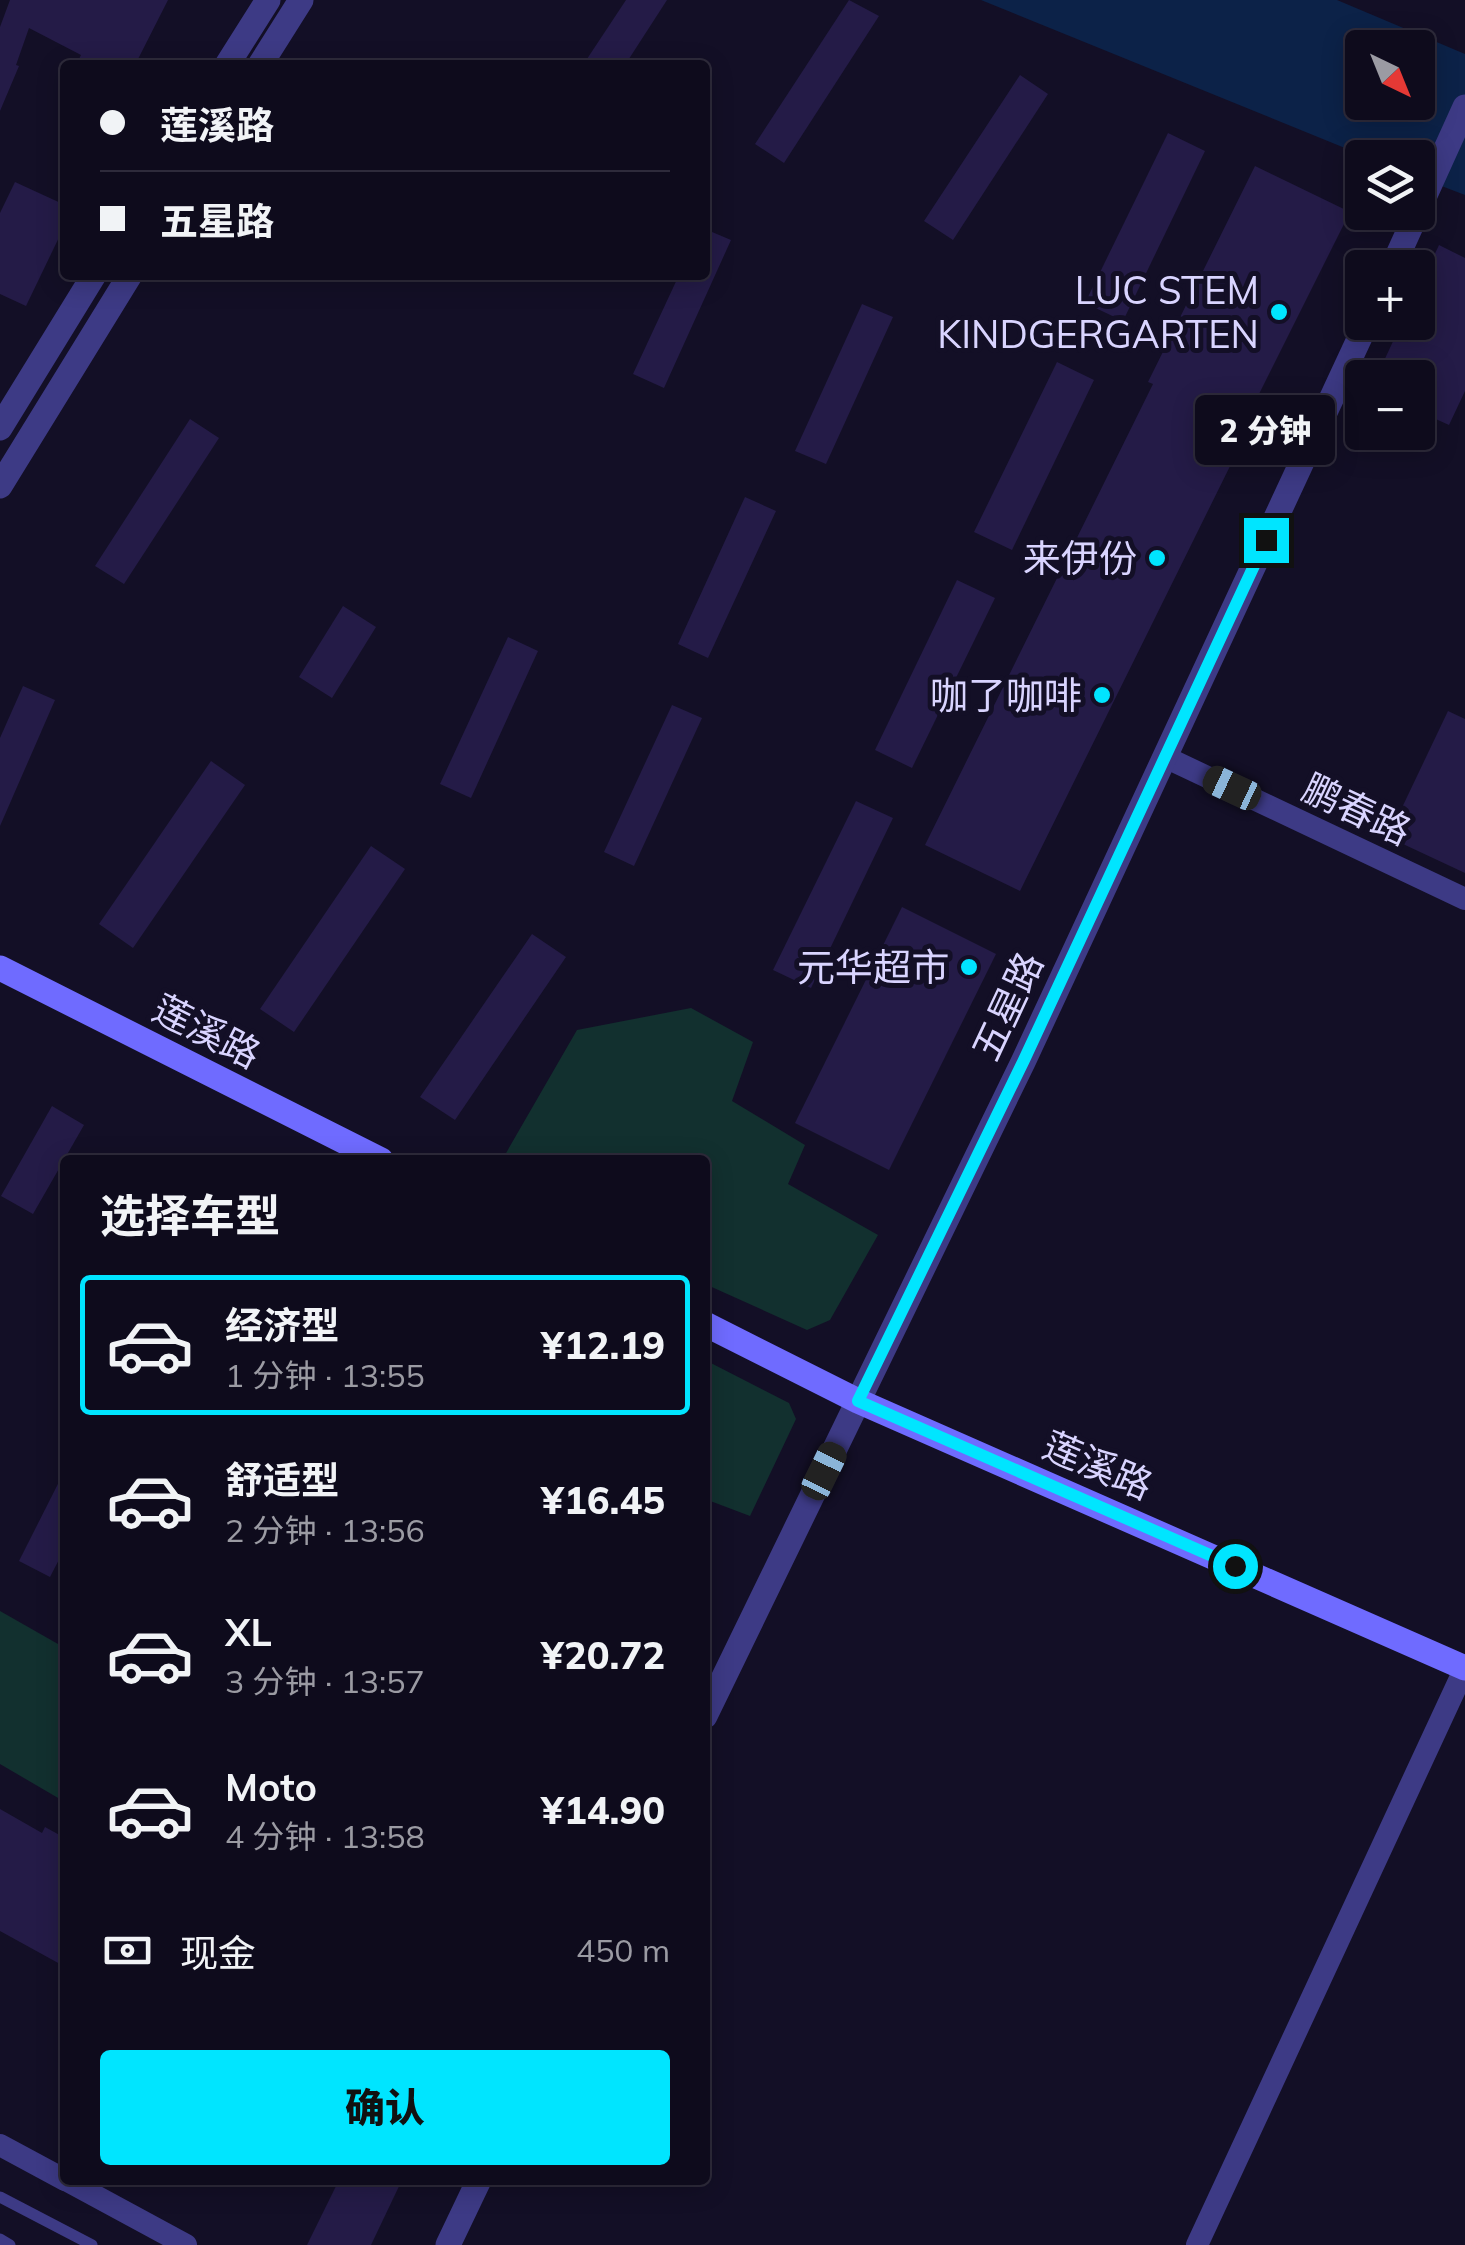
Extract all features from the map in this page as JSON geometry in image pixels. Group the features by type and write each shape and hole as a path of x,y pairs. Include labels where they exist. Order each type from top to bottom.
{"main road":[{"name":"莲溪路","path":"0,968 370,1155"},
{"name":"莲溪路","path":"710,1327 858,1401 1465,1668"}],"street":[{"path":"230,60 268,0"},
{"path":"263,60 301,0"},
{"path":"1400,250 1465,107"},
{"path":"0,428 91,280"},
{"path":"0,486 127,280"},
{"name":"五星路","path":"710,1706 1024,1060 1359,340"},
{"name":"鹏春路","path":"1165,757 1465,898"},
{"path":"1197,2245 1465,1668"},
{"path":"0,2145 60,2177"},
{"path":"74,2185 186,2245"},
{"path":"448,2245 477,2185"}],"lane":[{"path":"0,2197 92,2245"},
{"path":"0,2239 10,2245"}],"green space":[{"path":"691,1008 753,1042 732,1101 805,1145 788,1184 878,1235 830,1320 807,1330 710,1286 710,1155 505,1155 577,1030"},
{"path":"710,1363 789,1403 796,1419 750,1516 710,1501"},
{"path":"0,1611 60,1645 60,1799 0,1764"}],"water":[{"path":"981,0 1337,0 1408,30 1345,30 1345,120 1435,120 1435,41 1465,54 1465,195 1435,184 1435,140 1345,140 1345,148"}],"building":[{"path":"10,0 168,0 138,60 78,60 81,55 29,28 16,65 19,66 0,111 0,27"},
{"path":"626,0 667,0 628,60 586,60"},
{"path":"849,0 879,16 784,163 755,144"},
{"path":"1020,75 1048,94 953,240 924,221"},
{"path":"1168,133 1205,151 1123,321 1085,303"},
{"path":"1255,166 1345,210 1345,222 1233,446 1239,448 1020,891 925,845 1153,384 1148,382"},
{"path":"15,182 60,203 60,235 26,306 0,294 0,213"},
{"path":"710,231 731,240 664,388 633,374 677,280 710,280"},
{"path":"1439,245 1465,258 1465,391 1449,425 1435,419 1435,360 1384,360 1394,340 1435,340 1435,254"},
{"path":"862,304 893,317 826,464 795,451"},
{"path":"1057,362 1094,380 1012,550 974,532"},
{"path":"190,419 219,438 124,584 95,566"},
{"path":"745,497 776,511 708,658 678,644"},
{"path":"957,580 995,598 912,768 875,750"},
{"path":"343,606 376,627 332,698 299,677"},
{"path":"508,637 538,651 471,798 440,784"},
{"path":"23,686 55,700 0,826 0,738"},
{"path":"672,705 702,718 634,866 604,852"},
{"path":"1448,711 1465,719 1465,873 1388,837"},
{"path":"211,761 245,785 133,948 99,924"},
{"path":"856,801 893,818 811,988 773,970"},
{"path":"371,846 405,869 294,1032 260,1009"},
{"path":"902,907 996,954 889,1170 795,1123"},
{"path":"532,934 566,957 455,1120 420,1097"},
{"path":"52,1106 84,1125 67,1155 60,1155 60,1167 33,1214 1,1196"},
{"path":"60,1480 60,1558 50,1577 19,1561"},
{"path":"0,1809 42,1833 45,1827 60,1835 60,1964 0,1931"},
{"path":"337,2185 400,2185 371,2245 307,2245"}],"place":[{"name":"LUC STEM KINDGERGARTEN","path":"1279,312"},
{"name":"来伊份","path":"1157,558"},
{"name":"咖了咖啡","path":"1102,695"},
{"name":"元华超市","path":"969,967"}],"route":[{"path":"1235,1566 858,1401 1024,1060 1266,540"}]}
